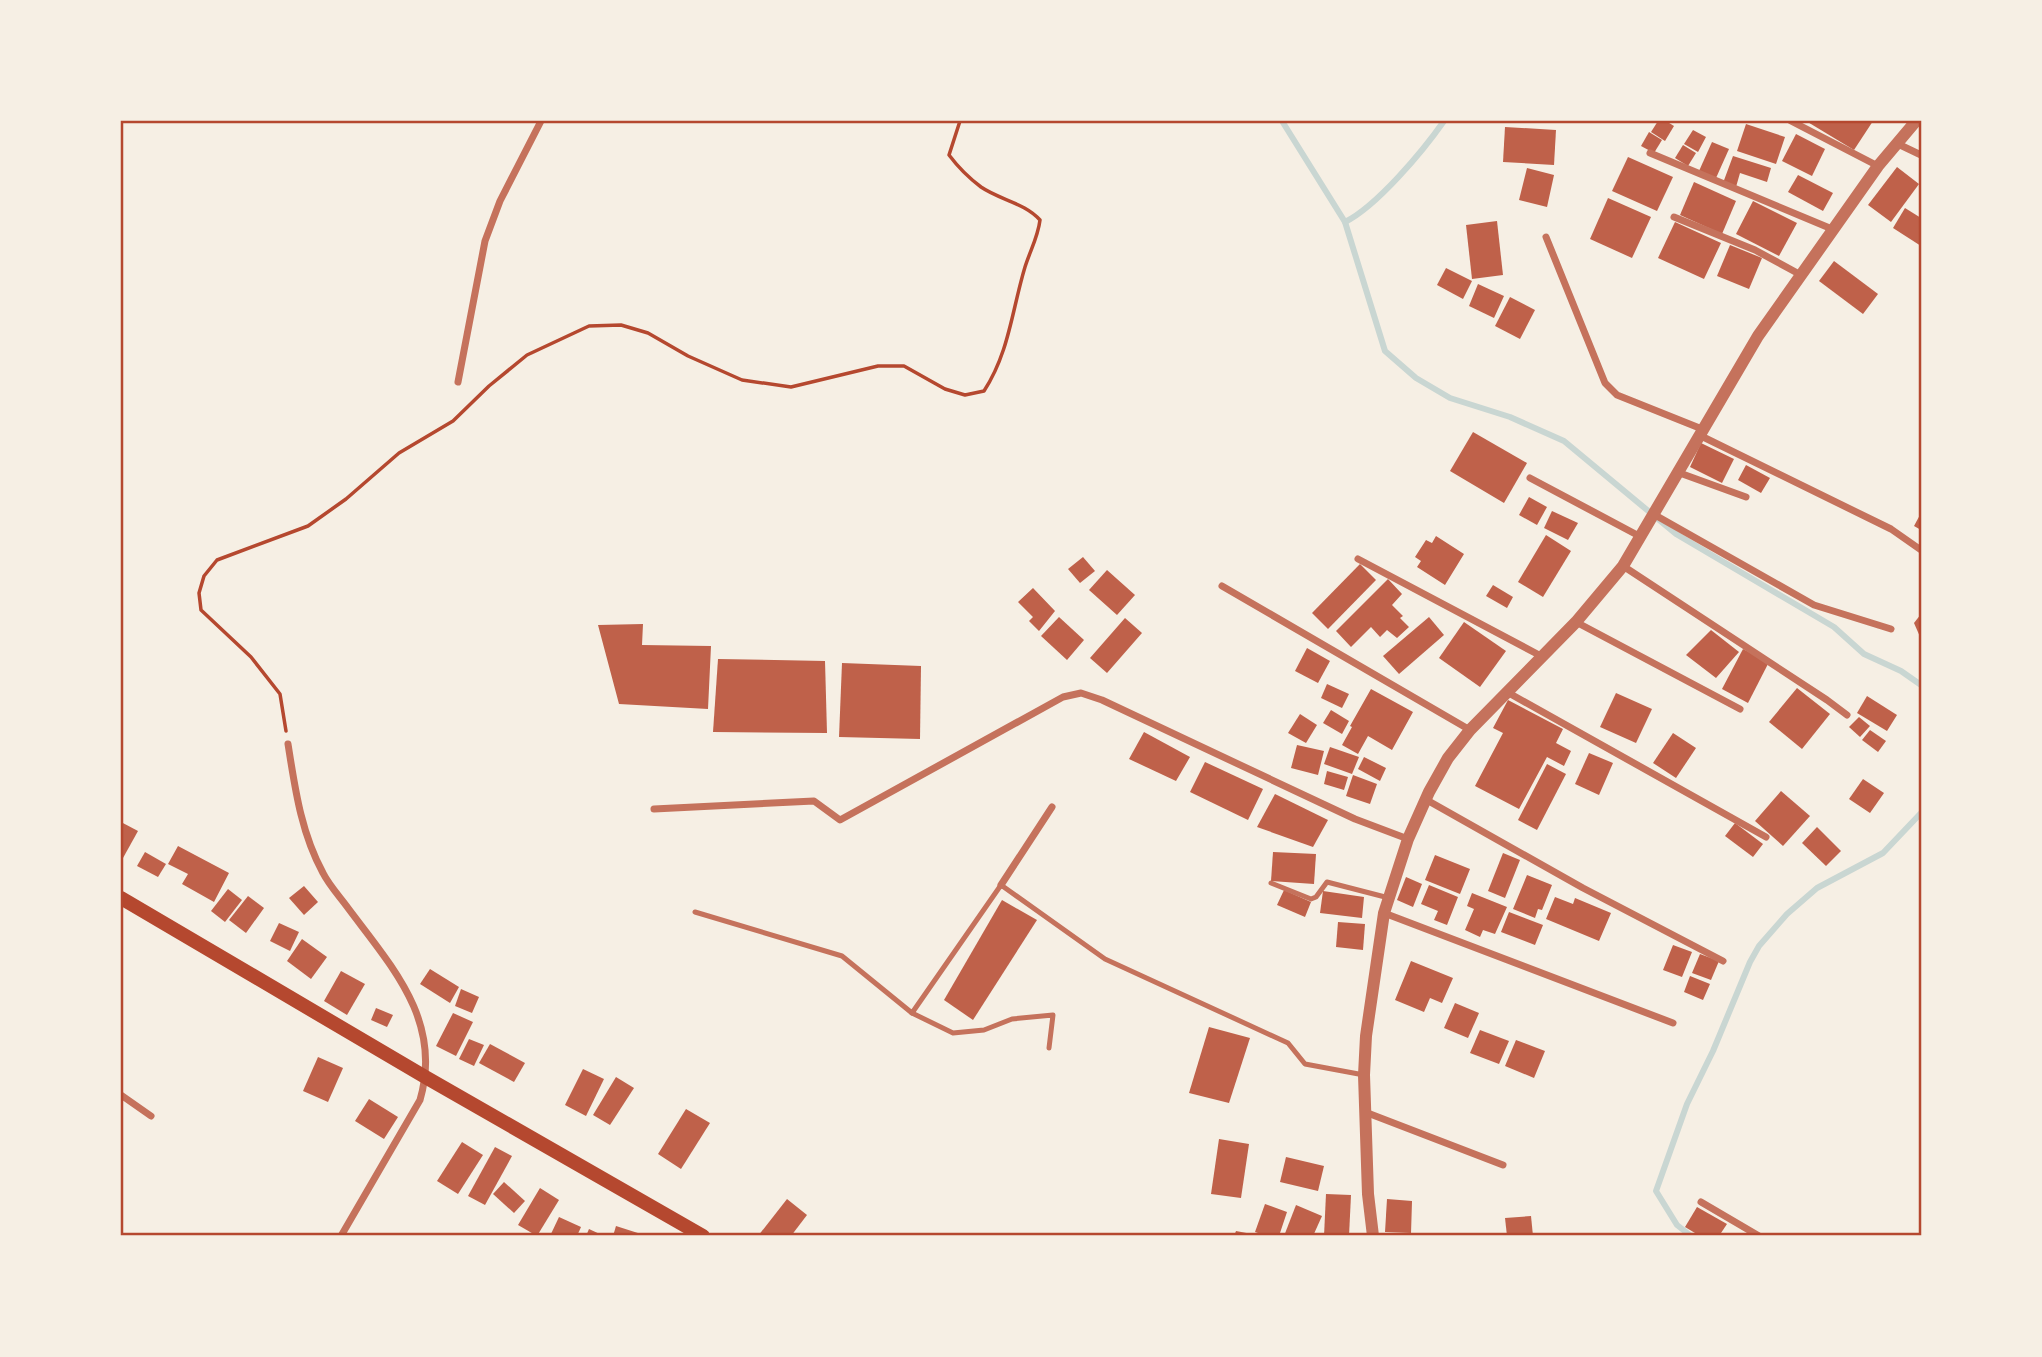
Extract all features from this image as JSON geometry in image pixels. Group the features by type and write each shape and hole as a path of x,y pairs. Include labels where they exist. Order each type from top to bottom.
{"main road":[{"path":"121,898 426,1078 703,1236"}],"street":[{"path":"458,382 485,242 500,201 541,121"},
{"path":"1791,121 1878,166"},
{"path":"1373,1236 1368,1194 1365,1112 1366,1036 1384,913 1408,839 1425,799 1442,767 1470,730 1576,622 1623,566 1758,336 1878,166 1916,121"},
{"path":"1898,144 1921,155"},
{"path":"1650,153 1832,229"},
{"path":"1674,217 1755,250 1801,275"},
{"path":"1546,237 1605,383 1616,395 1700,432 1891,529 1921,550"},
{"path":"1677,472 1745,497"},
{"path":"1530,478 1644,533"},
{"path":"1655,515 1814,605 1891,629"},
{"path":"1358,559 1541,656"},
{"path":"1623,566 1827,699 1847,715"},
{"path":"1222,586 1470,730"},
{"path":"1576,622 1740,709"},
{"path":"1507,692 1766,837"},
{"path":"654,809 814,802 840,820 1063,697 1081,693 1102,699 1355,819 1408,839"},
{"path":"288,744 298,808 323,873 386,959 412,999 422,1024 426,1078 420,1100 341,1236"},
{"path":"1425,799 1583,888 1723,961"},
{"path":"1001,885 1052,807"},
{"path":"1384,913 1673,1023"},
{"path":"121,1095 151,1116"},
{"path":"1365,1112 1503,1165"},
{"path":"1701,1202 1759,1236"}],"lane":[{"path":"1271,883 1311,899 1316,897 1327,882 1389,898"},
{"path":"912,1013 1001,885 1105,959 1288,1043 1305,1065 1364,1075"},
{"path":"695,912 842,956 912,1013 953,1033 984,1030 1012,1019 1053,1015 1049,1048"}],"path":[{"path":"288,744 280,694 251,657 201,610 199,593 204,576 217,560 308,526 346,499 399,453 453,421 489,386 527,355 589,326 621,325 648,333 688,356 742,380 791,387 878,366 904,366 945,389 965,395 984,391 996,373 1013,324 1025,268 1040,220 1033,212 982,188 948,155 960,121"}],"building":[{"path":"1658,121 1666,121 1674,126 1665,141 1651,132"},
{"path":"1806,121 1873,121 1854,150"},
{"path":"1746,124 1785,137 1776,164 1737,151"},
{"path":"1505,127 1556,130 1554,165 1503,162"},
{"path":"1693,130 1706,137 1698,152 1684,144"},
{"path":"1649,132 1662,140 1654,153 1641,146"},
{"path":"1796,134 1825,149 1812,176 1782,161"},
{"path":"1712,142 1729,149 1716,178 1699,171"},
{"path":"1683,145 1696,153 1688,166 1675,158"},
{"path":"1733,156 1771,168 1767,182 1740,173 1736,187 1723,183"},
{"path":"1628,157 1673,177 1657,211 1612,191"},
{"path":"1897,167 1919,184 1891,222 1868,205"},
{"path":"1527,168 1554,175 1547,207 1519,200"},
{"path":"1798,175 1833,193 1823,211 1788,192"},
{"path":"1694,182 1736,201 1722,234 1680,215"},
{"path":"1608,198 1651,217 1632,258 1590,239"},
{"path":"1753,201 1797,223 1779,256 1736,234"},
{"path":"1905,208 1921,218 1921,246 1893,228"},
{"path":"1497,221 1503,275 1472,279 1466,225"},
{"path":"1675,222 1721,243 1704,279 1658,258"},
{"path":"1730,245 1762,258 1749,289 1717,276"},
{"path":"1834,261 1878,294 1863,314 1819,281"},
{"path":"1446,268 1472,281 1463,299 1437,285"},
{"path":"1478,284 1504,296 1494,318 1469,306"},
{"path":"1510,297 1535,310 1520,339 1495,326"},
{"path":"1473,432 1527,463 1504,503 1450,471"},
{"path":"1701,443 1734,459 1722,483 1690,467"},
{"path":"1746,465 1770,478 1761,493 1738,480"},
{"path":"1529,497 1547,507 1537,525 1519,515"},
{"path":"1552,511 1578,523 1568,540 1544,528"},
{"path":"1921,513 1921,530 1914,526"},
{"path":"1546,535 1571,551 1543,597 1518,582"},
{"path":"1436,536 1464,554 1445,585 1417,567 1421,561 1415,557 1426,540 1432,543"},
{"path":"1083,557 1095,571 1080,583 1068,569"},
{"path":"1360,564 1376,580 1328,629 1312,613"},
{"path":"1107,570 1135,595 1117,615 1089,590"},
{"path":"1388,579 1402,594 1392,605 1409,627 1397,638 1387,630 1380,637 1371,627 1351,647 1336,631"},
{"path":"1493,585 1513,597 1507,608 1486,596"},
{"path":"1033,588 1055,611 1039,631 1029,621 1033,617 1018,602"},
{"path":"1921,614 1921,639 1914,623"},
{"path":"1059,617 1084,640 1067,660 1041,636"},
{"path":"1429,617 1444,635 1399,674 1383,656"},
{"path":"1125,618 1142,633 1107,673 1090,658"},
{"path":"1464,622 1506,651 1480,687 1439,658"},
{"path":"643,624 642,645 711,646 708,709 619,704 598,625"},
{"path":"1711,630 1739,652 1716,678 1686,655"},
{"path":"1307,648 1330,661 1318,683 1295,671"},
{"path":"1743,649 1769,662 1748,703 1722,689"},
{"path":"718,659 825,661 827,733 713,732"},
{"path":"842,663 921,666 920,739 839,737"},
{"path":"1327,684 1349,694 1342,708 1321,698"},
{"path":"1797,688 1830,714 1802,749 1769,722"},
{"path":"1371,689 1413,712 1392,750 1368,736 1358,754 1342,745"},
{"path":"1616,693 1652,709 1636,743 1600,727"},
{"path":"1867,696 1897,715 1887,731 1857,713"},
{"path":"1508,700 1563,729 1556,743 1571,751 1564,766 1547,757 1519,809 1475,786 1503,733 1493,728"},
{"path":"1331,710 1349,721 1342,734 1323,723"},
{"path":"1300,714 1317,725 1306,743 1288,733"},
{"path":"1859,717 1870,726 1860,737 1849,727"},
{"path":"1870,730 1886,741 1878,752 1862,740"},
{"path":"1144,732 1190,757 1176,781 1129,759"},
{"path":"1673,733 1696,748 1676,778 1653,763"},
{"path":"1297,745 1324,751 1318,775 1291,768"},
{"path":"1330,747 1359,757 1352,774 1324,764"},
{"path":"1589,753 1613,763 1599,795 1575,784"},
{"path":"1364,757 1386,768 1380,781 1358,769"},
{"path":"1205,762 1263,789 1248,820 1190,792"},
{"path":"1547,764 1566,774 1537,830 1518,820"},
{"path":"1327,771 1348,777 1344,790 1324,784"},
{"path":"1353,775 1377,784 1370,804 1346,796"},
{"path":"1863,779 1884,793 1870,813 1849,799"},
{"path":"1781,791 1810,816 1783,846 1755,821"},
{"path":"1275,794 1328,820 1313,847 1257,827"},
{"path":"121,822 138,831 123,858 121,857"},
{"path":"1735,823 1763,844 1753,857 1725,836"},
{"path":"1817,827 1841,851 1826,866 1802,843"},
{"path":"178,846 229,873 214,902 182,884 188,874 168,864"},
{"path":"145,852 166,864 158,877 137,866"},
{"path":"1273,852 1316,854 1314,884 1271,881"},
{"path":"1503,853 1520,860 1505,898 1488,891"},
{"path":"1435,855 1470,869 1460,894 1425,880"},
{"path":"1527,875 1552,885 1542,910 1538,909 1535,918 1513,909"},
{"path":"1406,877 1422,884 1413,907 1397,900"},
{"path":"1429,885 1458,897 1447,925 1434,920 1438,911 1421,904"},
{"path":"304,886 318,902 304,915 289,898"},
{"path":"228,889 242,900 225,922 211,911"},
{"path":"1284,890 1311,902 1305,917 1277,905"},
{"path":"1323,891 1364,897 1362,918 1320,913"},
{"path":"1472,893 1507,907 1495,934 1483,930 1480,937 1465,930 1474,909 1467,906"},
{"path":"248,896 264,908 246,933 229,920"},
{"path":"1555,897 1573,904 1575,898 1611,913 1599,941 1546,919"},
{"path":"1002,900 1037,920 973,1020 944,1000"},
{"path":"1509,912 1543,925 1535,945 1501,932"},
{"path":"1338,922 1365,924 1363,950 1336,947"},
{"path":"279,923 299,932 290,951 270,941"},
{"path":"302,939 327,957 311,979 287,961"},
{"path":"1673,945 1692,952 1682,977 1663,970"},
{"path":"1700,954 1719,961 1711,980 1692,973"},
{"path":"1411,961 1453,978 1442,1003 1430,998 1424,1012 1395,1000"},
{"path":"430,969 459,987 450,1003 420,984"},
{"path":"341,971 365,984 347,1015 324,1001"},
{"path":"1690,976 1710,984 1703,1000 1684,992"},
{"path":"461,989 479,997 472,1013 455,1006"},
{"path":"1455,1003 1479,1013 1468,1038 1444,1028"},
{"path":"376,1008 393,1015 387,1027 371,1020"},
{"path":"453,1013 473,1022 456,1056 436,1046"},
{"path":"1209,1027 1250,1038 1229,1103 1189,1093"},
{"path":"1480,1030 1509,1041 1499,1064 1470,1053"},
{"path":"469,1039 484,1045 474,1066 459,1059"},
{"path":"1516,1040 1545,1051 1534,1078 1505,1066"},
{"path":"490,1044 525,1063 514,1082 479,1063"},
{"path":"318,1057 343,1068 328,1102 303,1091"},
{"path":"583,1069 604,1079 586,1116 565,1105"},
{"path":"616,1077 634,1088 610,1125 593,1115"},
{"path":"369,1099 398,1117 384,1139 355,1121"},
{"path":"686,1109 710,1123 681,1169 658,1154"},
{"path":"1219,1139 1249,1144 1241,1198 1211,1194"},
{"path":"462,1142 483,1155 458,1194 437,1181"},
{"path":"495,1147 512,1156 485,1205 468,1196"},
{"path":"1286,1157 1324,1166 1318,1191 1280,1182"},
{"path":"504,1182 525,1201 514,1213 493,1194"},
{"path":"540,1188 559,1200 537,1236 518,1225"},
{"path":"1326,1194 1351,1195 1349,1236 1324,1236"},
{"path":"787,1199 807,1215 791,1236 758,1236"},
{"path":"1387,1199 1412,1201 1411,1233 1385,1232"},
{"path":"1265,1204 1287,1212 1279,1236 1255,1232"},
{"path":"1296,1205 1322,1216 1313,1236 1284,1236"},
{"path":"1697,1207 1727,1224 1719,1236 1700,1236 1685,1227"},
{"path":"1531,1216 1533,1236 1507,1236 1505,1218"},
{"path":"559,1217 581,1227 577,1236 550,1236"},
{"path":"616,1226 641,1234 613,1236"},
{"path":"589,1229 604,1236 586,1236"},
{"path":"1236,1231 1257,1235 1234,1236"}],"waterway":[{"path":"1282,121 1345,222 1385,351 1416,378 1450,398 1510,417 1564,441 1676,534 1834,627 1864,654 1901,671 1921,685"},
{"path":"1345,222 1385,191 1444,121"},
{"path":"1691,1236 1677,1225 1656,1191 1687,1104 1713,1051 1750,962 1759,946 1787,914 1817,888 1883,853 1921,813"}]}
